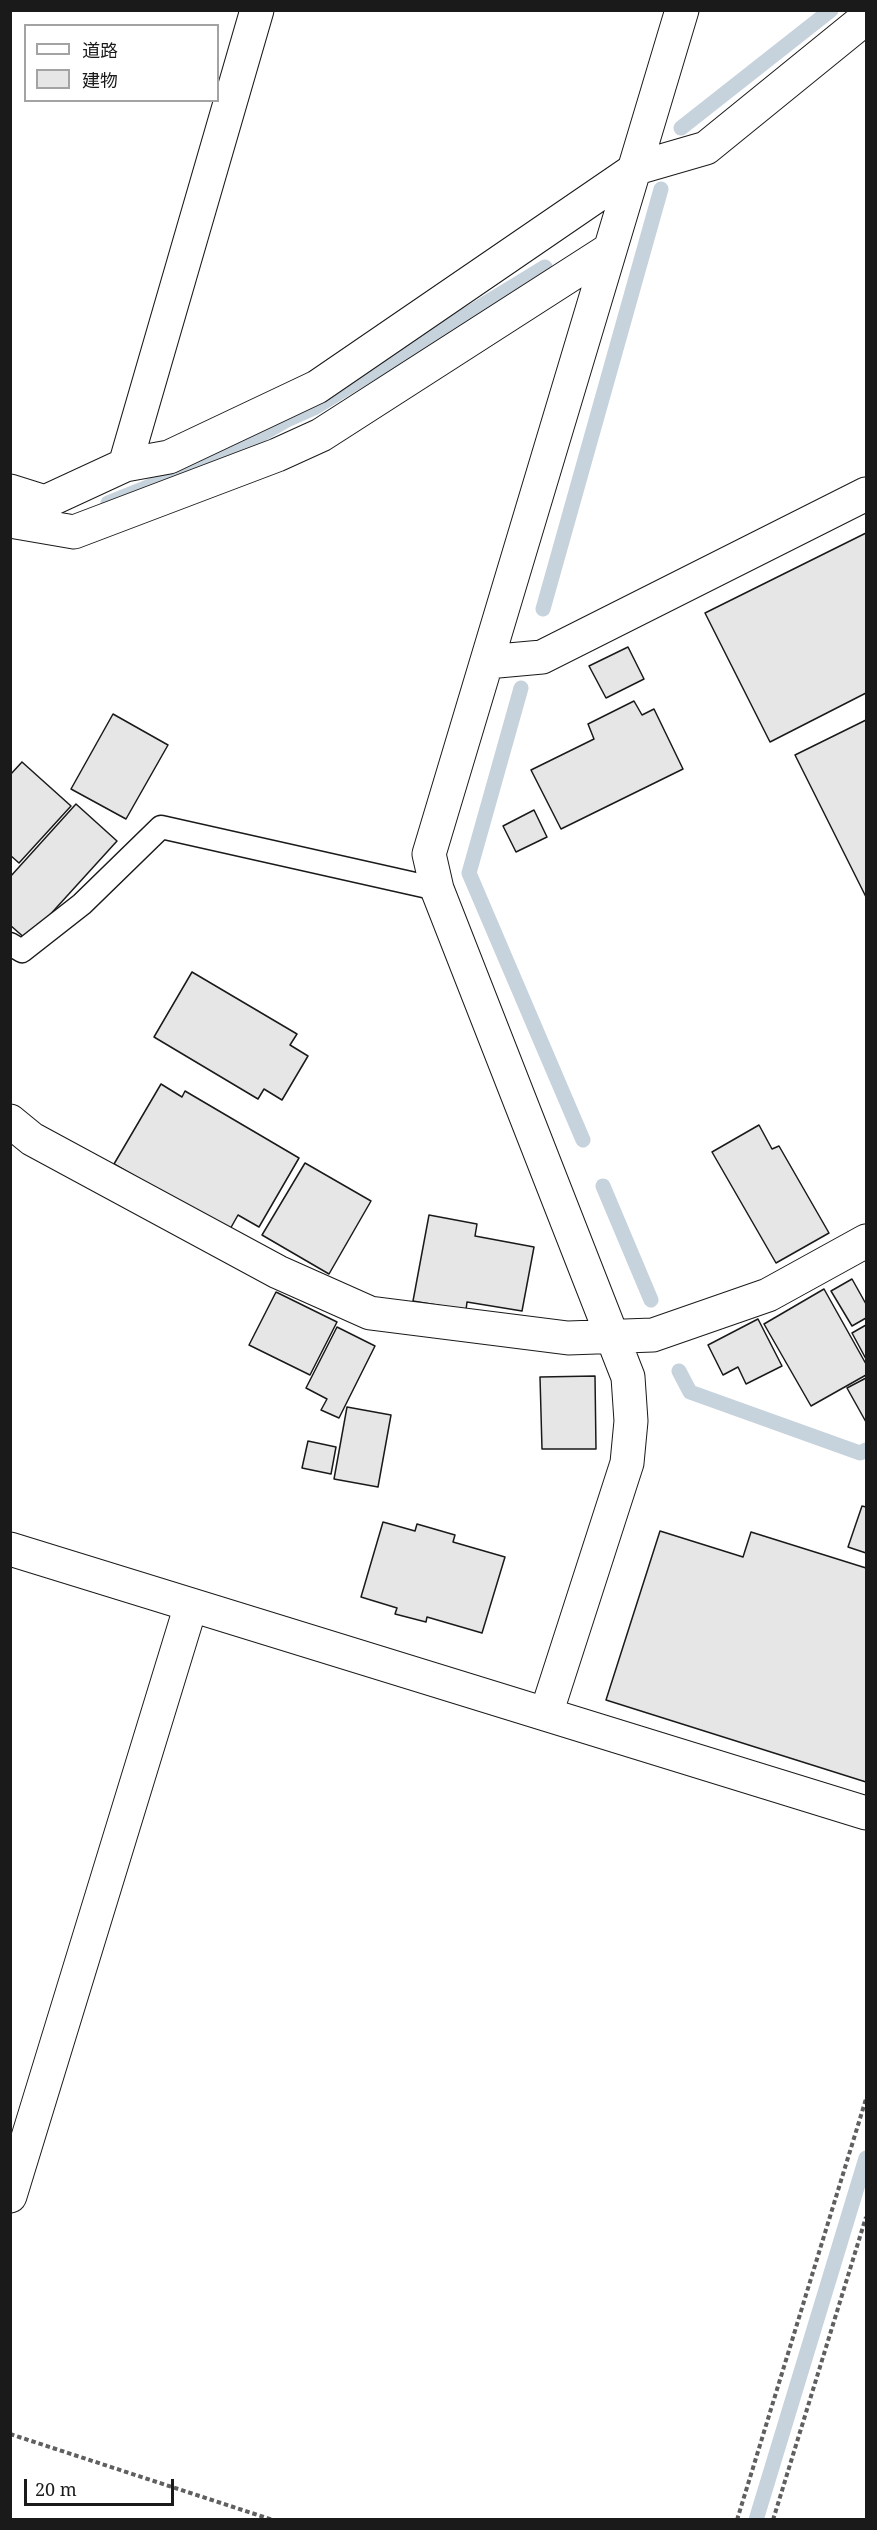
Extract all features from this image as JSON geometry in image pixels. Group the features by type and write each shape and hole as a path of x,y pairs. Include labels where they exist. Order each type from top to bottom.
{"street":[{"path":"125,465 257,10"},
{"path":"546,1714 627,1463 631,1421 628,1377 437,889 429,854 609,250 637,168 682,10"},
{"path":"10,491 45,502 125,465 169,457 317,387 637,168 706,148 867,18"},
{"path":"10,520 74,532 277,455 321,435 609,250"},
{"path":"487,662 542,657 867,494"},
{"path":"10,1121 32,1139 278,1272 370,1313 568,1338 653,1335 768,1295 867,1241"},
{"path":"10,1549 867,1813"},
{"path":"10,2196 191,1605"}],"lane":[{"path":"10,944 22,951 82,903 161,827 437,889"}],"path":[{"path":"737,2520 867,2099"},
{"path":"773,2520 867,2217"},
{"path":"10,2434 273,2520"}],"building":[{"path":"866,533 866,693 770,742 705,613"},
{"path":"628,647 644,679 606,698 589,666"},
{"path":"634,701 642,715 654,709 683,769 561,829 531,770 594,739 588,724"},
{"path":"113,714 168,745 126,819 71,789"},
{"path":"866,720 866,897 795,755"},
{"path":"22,762 71,806 19,863 10,855 10,775"},
{"path":"76,804 117,841 27,940 10,925 10,877"},
{"path":"534,810 547,837 516,852 503,826"},
{"path":"192,972 297,1034 290,1045 308,1056 282,1100 264,1089 258,1099 154,1037"},
{"path":"161,1084 182,1097 185,1091 299,1158 259,1227 238,1215 229,1231 114,1164"},
{"path":"759,1125 772,1149 779,1146 829,1233 776,1263 712,1152"},
{"path":"305,1163 371,1201 329,1274 262,1235"},
{"path":"429,1215 477,1224 475,1236 534,1247 522,1311 467,1302 466,1310 413,1301"},
{"path":"852,1279 866,1304 866,1318 852,1326 831,1291"},
{"path":"824,1289 866,1364 866,1375 811,1406 764,1324"},
{"path":"276,1292 337,1322 310,1375 249,1345"},
{"path":"758,1319 782,1366 746,1384 738,1367 723,1375 708,1345"},
{"path":"866,1325 866,1359 852,1333"},
{"path":"337,1327 375,1346 339,1418 321,1410 327,1399 306,1388"},
{"path":"595,1376 596,1449 542,1449 540,1377"},
{"path":"866,1378 866,1422 847,1388"},
{"path":"347,1407 391,1415 378,1487 334,1479"},
{"path":"308,1441 336,1447 331,1474 302,1468"},
{"path":"862,1506 866,1507 866,1553 848,1547"},
{"path":"383,1522 415,1531 417,1524 455,1535 453,1542 505,1557 482,1633 427,1617 426,1622 395,1614 397,1608 361,1597"},
{"path":"660,1531 743,1557 751,1532 866,1568 866,1782 606,1700"}],"waterway":[{"path":"681,128 831,10"},
{"path":"543,609 661,189"},
{"path":"108,503 220,458 287,420 314,408 545,267"},
{"path":"521,688 469,873 583,1140"},
{"path":"603,1186 651,1300"},
{"path":"679,1371 690,1392 860,1453 866,1450"},
{"path":"756,2520 866,2158"}]}
